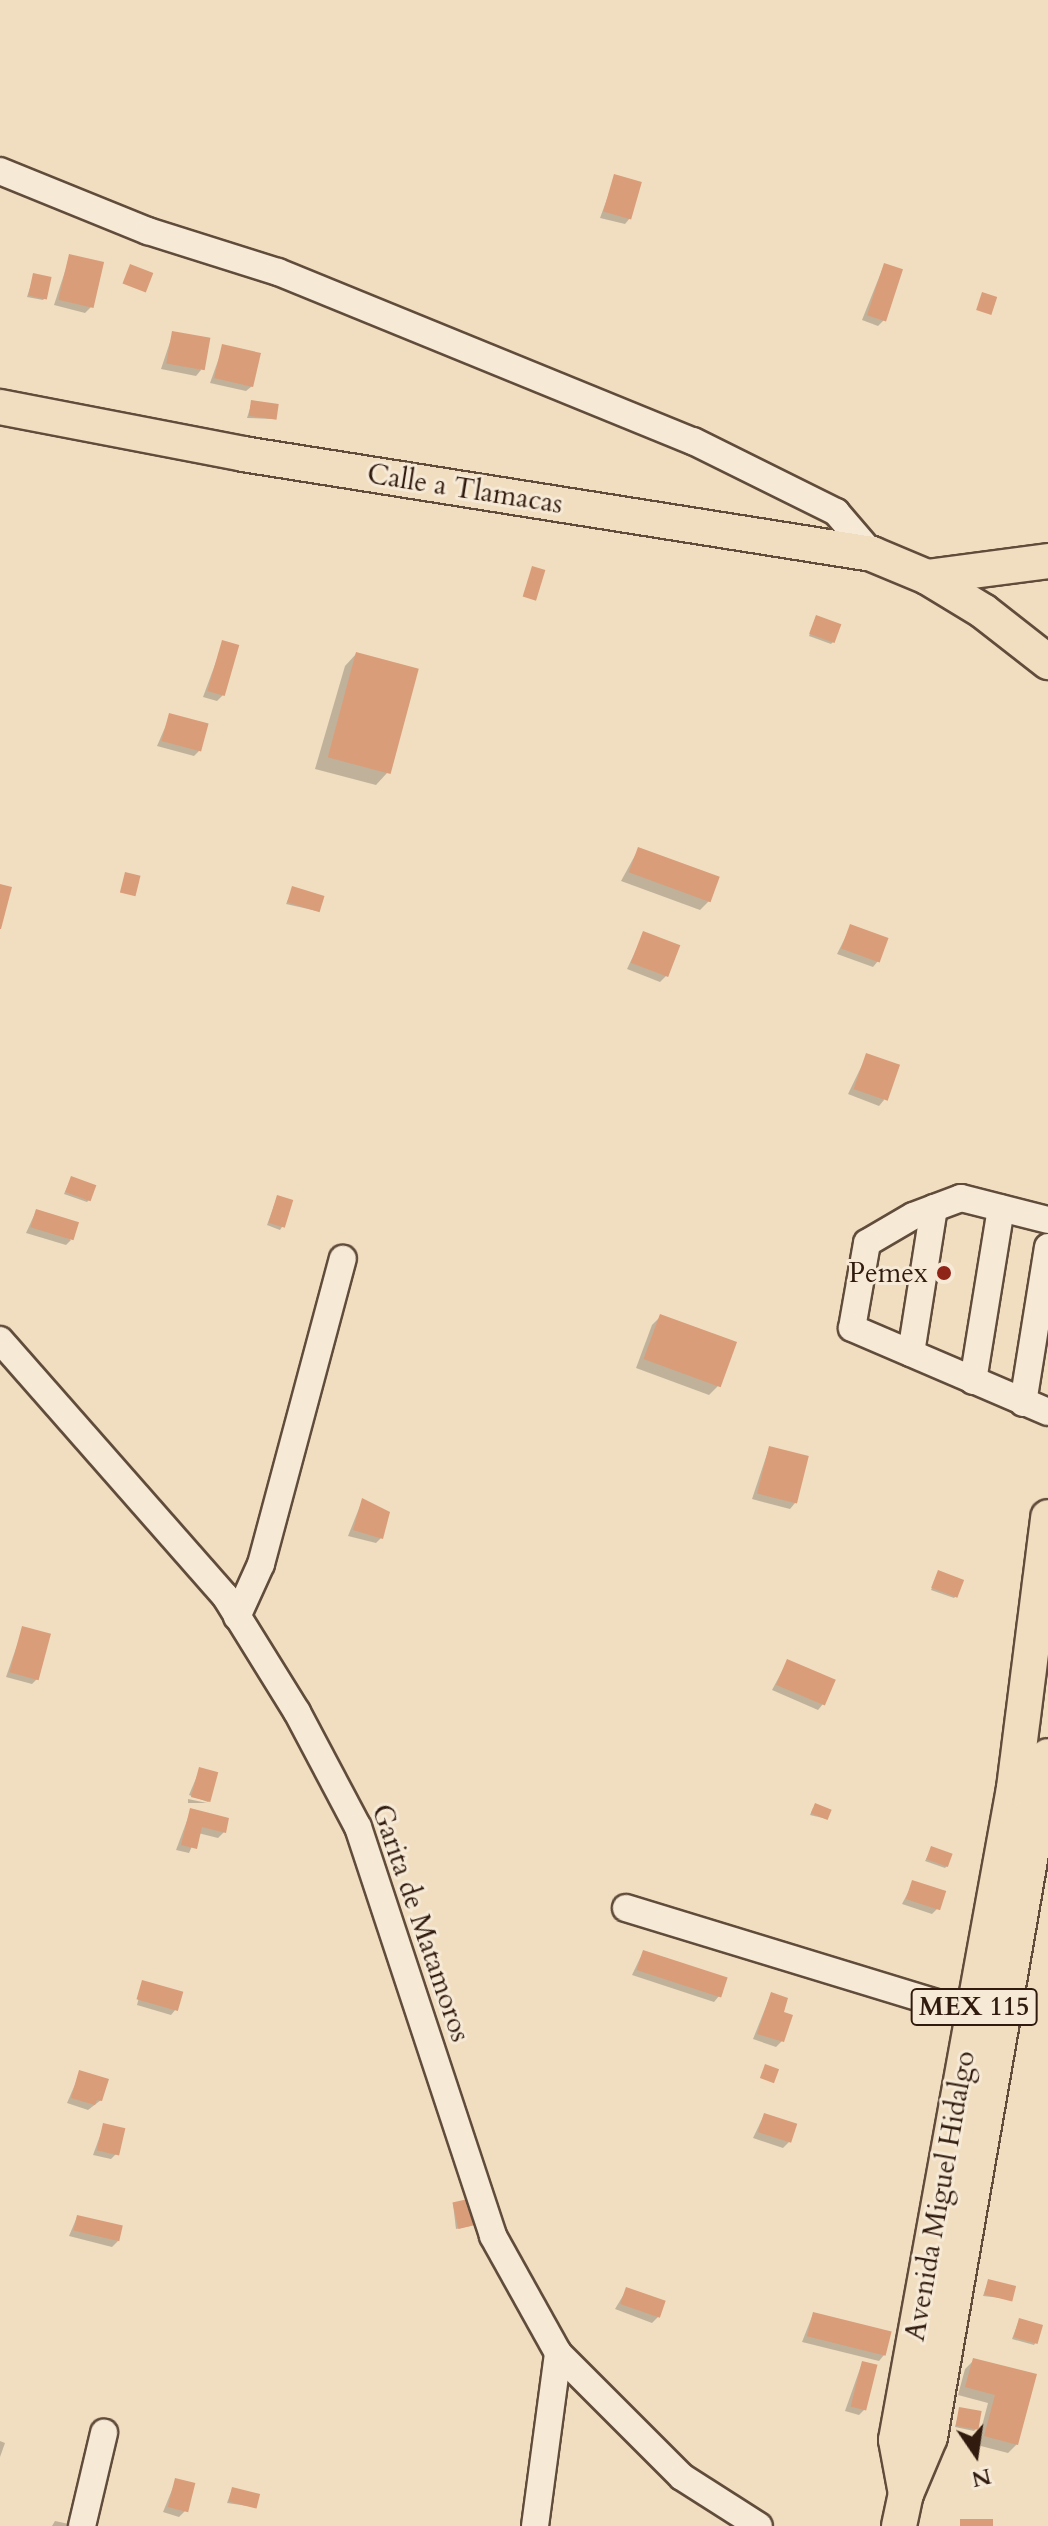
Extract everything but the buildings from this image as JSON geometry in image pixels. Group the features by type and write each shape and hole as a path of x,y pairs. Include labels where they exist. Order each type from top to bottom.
{"main road":[{"name":"Calle a Tlamacas","path":"0,407 243,454 872,554 927,577 983,611 1048,662"},
{"path":"927,577 1048,561"},
{"name":"Avenida Miguel Hidalgo","path":"902,2510 896,2440 976,2081 1028,1790 1048,1517"},
{"name":"Avenida Miguel Hidalgo","path":"976,2081 973,2014 1028,1790 1048,1756"}],"street":[{"path":"0,171 148,231 278,272 693,441 836,512 872,554"},
{"path":"1048,1220 961,1198 934,1208 867,1243 852,1328 1048,1412"},
{"path":"911,1353 934,1208"},
{"path":"973,1381 1001,1208"},
{"path":"1023,1403 1048,1247"},
{"path":"237,1617 261,1564 343,1259"},
{"name":"Garita de Matamoros","path":"0,1340 237,1617 297,1712 358,1827 493,2236 558,2353 682,2477 759,2526"},
{"path":"626,1908 973,2014"},
{"path":"537,2518 548,2452 558,2353"},
{"path":"82,2526 104,2433"}],"place":[{"name":"Pemex","path":"944,1273"}]}
